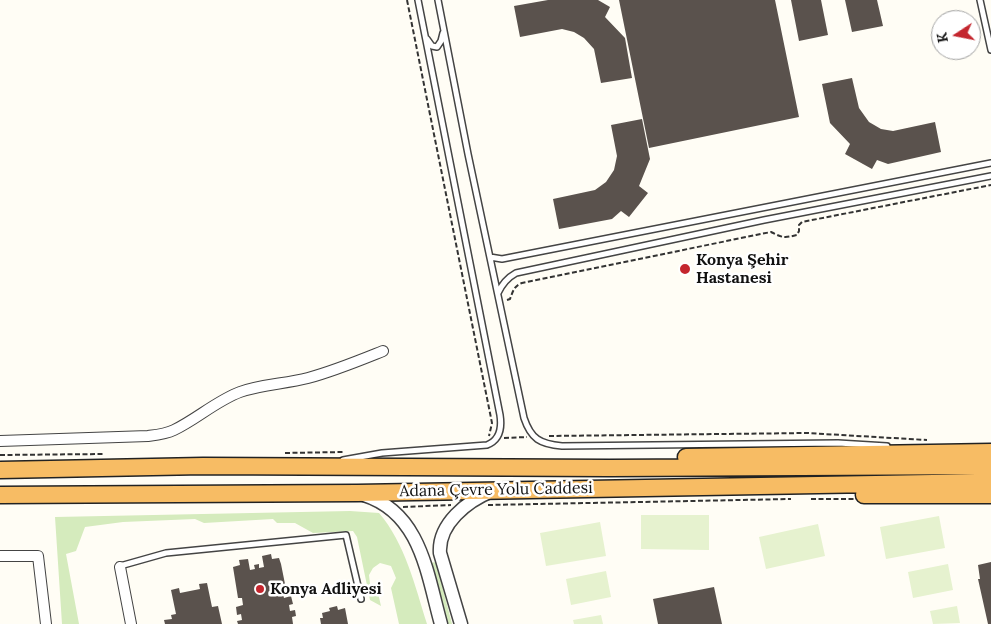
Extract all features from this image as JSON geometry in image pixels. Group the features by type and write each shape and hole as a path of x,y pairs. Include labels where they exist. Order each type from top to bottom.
{"highway":[{"path":"609,468 657,458 991,452"},
{"name":"Adana Çevre Yolu Caddesi","path":"0,470 203,466 609,468 991,466"},
{"name":"Adana Çevre Yolu Caddesi","path":"0,495 356,493 991,482"},
{"path":"627,488 705,495 991,494"}],"street":[{"path":"0,441 148,436 172,431 218,401 240,392 307,378 338,369 383,351"},
{"path":"461,624 439,544 454,517 473,501 495,490"},
{"path":"356,493 378,500 397,513 411,532 422,557 441,624"},
{"path":"422,557 428,549 440,553"},
{"path":"0,556 38,556 46,624"},
{"path":"120,567 131,624"}],"lane":[{"path":"320,466 366,455 487,445 496,440 500,431 500,415 418,0"},
{"path":"438,0 499,302 528,428 532,435 546,444 572,446 838,443 930,452"},
{"path":"980,0 991,50"},
{"path":"424,32 428,43 437,47 441,41 444,29"},
{"path":"490,256 502,259 991,162"},
{"path":"498,294 506,281 516,273 774,218 991,176"},
{"path":"120,567 166,553 346,535 361,599"}],"path":[{"path":"408,0 492,423 489,438"},
{"path":"499,302 510,299 517,285 522,283 771,232 779,237 797,235 799,225 802,222 991,185"}],"green space":[{"path":"350,511 379,513 388,525 408,566 427,624 399,624 391,588 396,578 391,566 380,563 373,568 369,575 370,584 378,593 381,606 370,600 357,537 353,531 313,533 295,523 277,523 273,519 204,523 195,519 123,522 85,527 76,551 66,554 79,624 62,624 55,517"},
{"path":"641,515 709,515 709,550 641,549"},
{"path":"939,516 945,548 886,559 880,527"},
{"path":"600,522 606,556 546,566 540,533"},
{"path":"818,524 825,556 766,569 759,537"},
{"path":"436,562 452,624 446,624 430,563"},
{"path":"948,564 953,590 913,598 908,572"},
{"path":"606,571 611,597 571,605 566,579"},
{"path":"957,606 960,623 933,624 930,611"},
{"path":"601,615 603,624 574,624 573,620"}],"building":[{"path":"548,0 598,0 610,7 605,17 625,38 632,78 601,83 594,49 584,38 574,32 562,29 520,37 514,6"},
{"path":"619,0 775,0 799,117 649,148"},
{"path":"791,0 821,0 828,35 799,41"},
{"path":"845,0 877,0 883,26 852,32"},
{"path":"852,78 859,108 869,122 881,129 893,131 935,122 941,152 888,164 877,160 872,169 845,154 850,144 830,123 822,84"},
{"path":"642,119 650,159 639,186 648,193 629,217 621,211 612,219 559,229 553,199 595,190 606,182 614,170 617,156 611,125"},
{"name":"Konya Adliyesi","path":"271,554 272,559 279,558 281,564 286,589 282,590 284,598 291,596 293,604 289,605 290,611 295,610 296,616 292,617 293,624 238,624 237,621 242,620 241,614 237,615 236,607 243,605 242,598 238,598 233,567 240,565 239,560 248,559 250,570 255,569 254,565 259,564 259,568 264,567 262,556"},
{"path":"991,562 991,624 988,624 978,579 980,579 978,565"},
{"path":"207,583 212,607 218,606 222,624 165,624 164,620 172,619 171,615 176,614 171,590 179,588 180,593 200,589 199,584"},
{"path":"714,587 722,624 658,624 653,599"},
{"name":"Konya Adliyesi","path":"337,606 338,610 345,608 348,624 321,624 320,618 323,618 322,613 330,611 329,608"}],"place":[{"name":"Konya Şehir Hastanesi","path":"685,269"},
{"name":"Konya Adliyesi","path":"260,589"}]}
